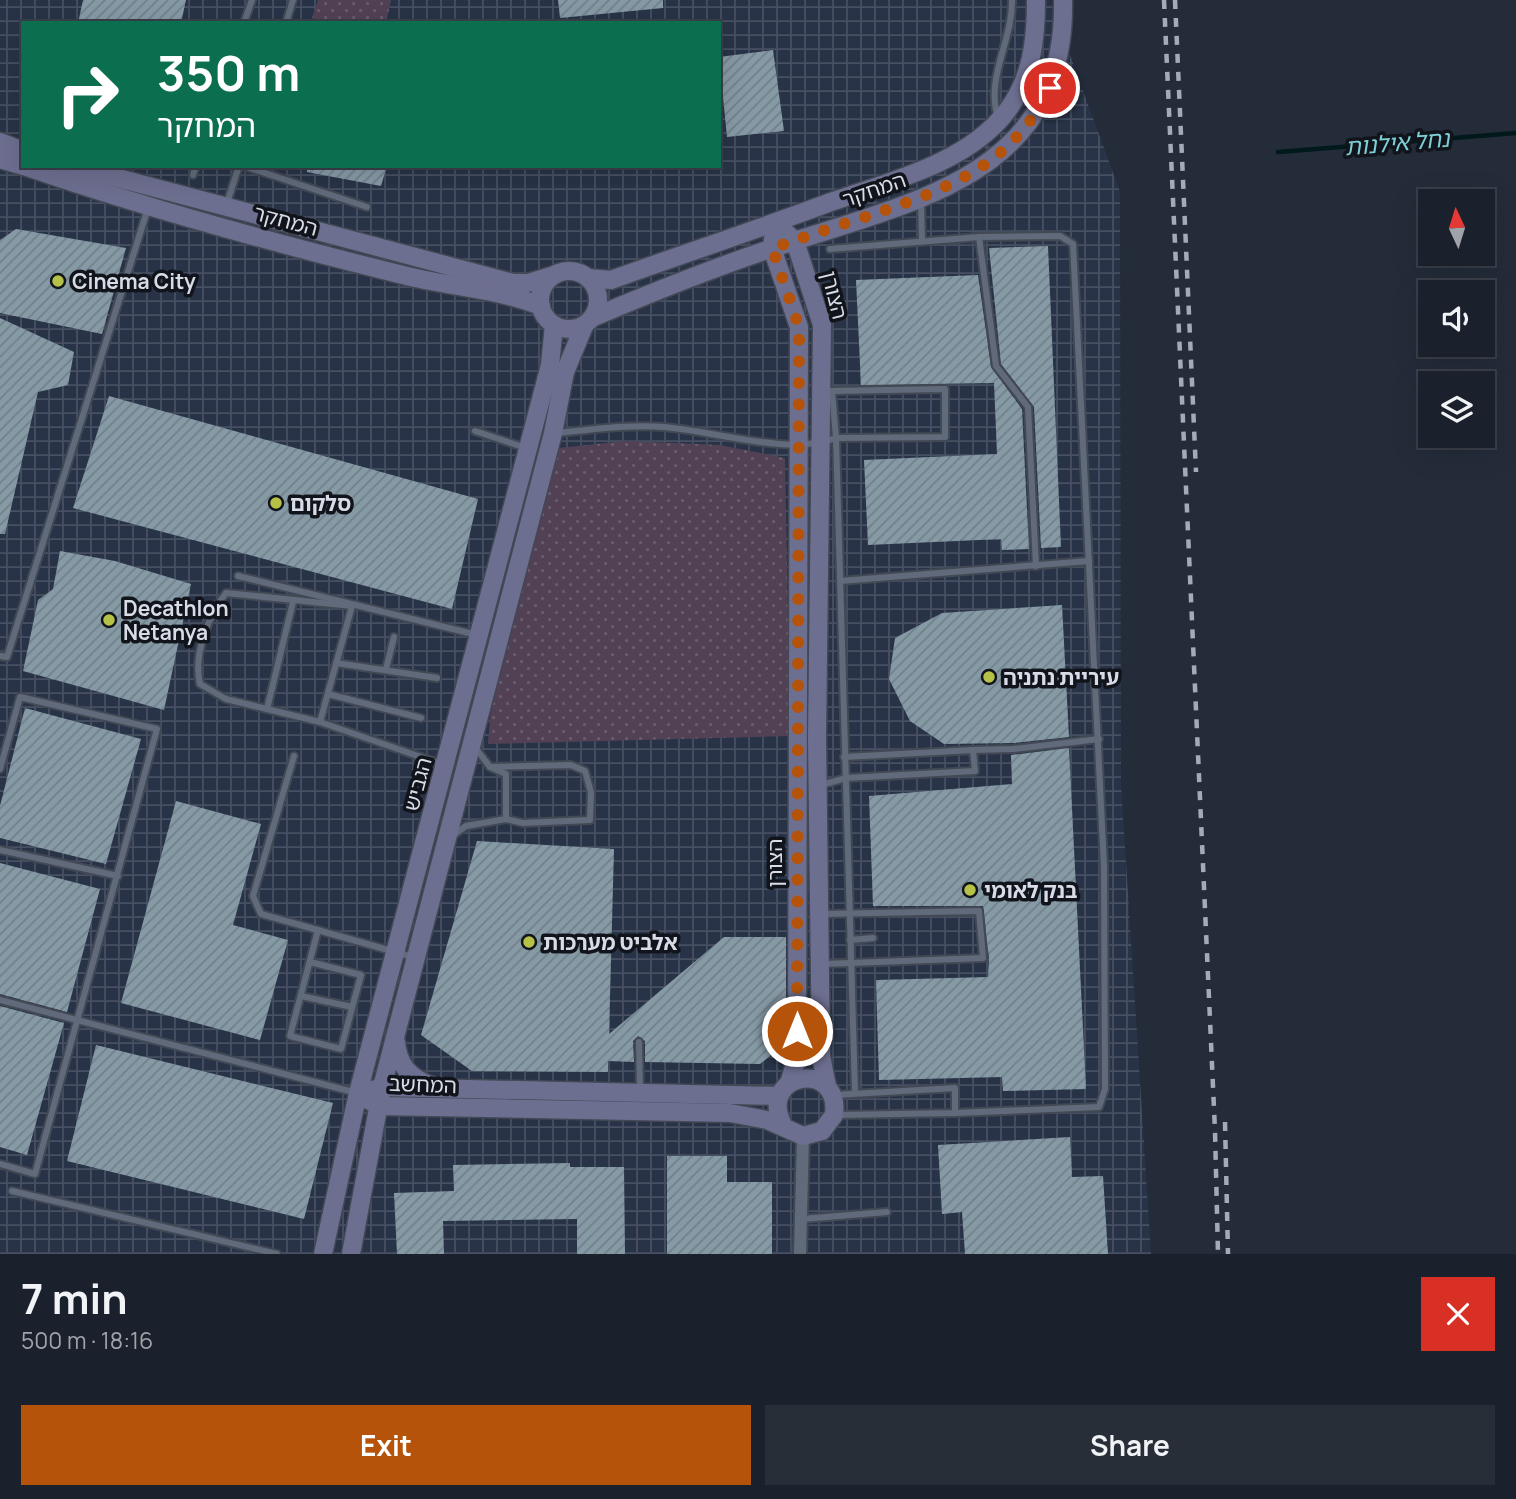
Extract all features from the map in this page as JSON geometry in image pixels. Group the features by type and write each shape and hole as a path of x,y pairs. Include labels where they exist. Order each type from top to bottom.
{"street":[{"path":"588,278 598,292 589,321 568,329 554,325 541,306 542,289 554,275 572,271 588,278 611,280 775,223 942,159 978,139 999,120 1016,97 1030,65 1036,0"},
{"name":"המחקר","path":"589,321 772,248 922,197 990,162 1032,122 1057,71 1061,52 1063,0"},
{"path":"0,142 21,150"},
{"name":"המחקר","path":"0,159 21,165"},
{"name":"המחקר","path":"29,168 148,207 411,277 497,292 541,306"},
{"name":"המחקר","path":"80,168 513,283 528,283 554,275"},
{"path":"775,223 795,241"},
{"name":"הצורן","path":"775,223 772,248 799,327 797,1058 784,1089"},
{"name":"הצורן","path":"795,241 822,325 827,390 829,441 817,737 822,914 821,1056 830,1090"},
{"name":"הגביש","path":"351,1254 382,1087 554,433 565,372 589,321"},
{"name":"הגביש","path":"323,1254 358,1093 550,365 554,325"},
{"path":"531,441 554,433"},
{"path":"797,739 817,737"},
{"path":"396,1033 398,1056 407,1072 418,1081 443,1090"},
{"path":"808,1078 830,1090 834,1115 822,1131 803,1136 783,1125 778,1116 784,1089 808,1078"},
{"name":"המחשב","path":"358,1093 382,1087 640,1092 784,1089"},
{"name":"המחשב","path":"358,1093 379,1106 730,1114 783,1125"},
{"path":"800,1254 803,1136"}],"lane":[{"path":"245,21 252,0"},
{"path":"287,21 293,0"},
{"path":"999,120 994,87 1008,39 1012,0"},
{"path":"193,174 195,168"},
{"path":"226,207 238,168"},
{"path":"250,168 367,207"},
{"path":"922,197 919,209 922,240"},
{"path":"0,656 7,657 148,207"},
{"path":"979,236 996,366 1028,407 1036,566"},
{"path":"830,249 979,236 1060,236 1073,244 1104,866 1105,1075 1105,1089 1099,1107 834,1115"},
{"path":"554,433 663,427 797,444 945,437 945,388 827,390"},
{"path":"475,431 531,441"},
{"path":"829,441 840,580 855,1093"},
{"path":"840,580 1089,561"},
{"path":"238,576 352,606 480,635"},
{"path":"352,606 226,593 213,610 196,668 200,684 226,699 320,722 445,766"},
{"path":"267,709 293,602"},
{"path":"320,722 352,606"},
{"path":"386,669 394,637"},
{"path":"335,663 437,678"},
{"path":"328,694 421,718"},
{"path":"0,769 20,697 158,729 35,1174 0,1164"},
{"path":"844,757 1013,749 1098,739"},
{"path":"473,745 490,767 506,774 506,819"},
{"path":"819,786 846,778 975,771 973,750"},
{"path":"293,756 253,896 261,914 416,958"},
{"path":"448,840 466,826 506,819 523,823 590,820 591,792 586,771 571,765 490,767"},
{"path":"0,850 118,876"},
{"path":"821,964 983,958 979,911 822,914"},
{"path":"310,961 361,975 341,1049 290,1035 318,930"},
{"path":"850,940 873,939"},
{"path":"301,996 352,1007"},
{"path":"0,1000 358,1093"},
{"path":"639,1042 640,1092"},
{"path":"830,1090 855,1093 956,1088 956,1113"},
{"path":"12,1191 258,1252 277,1254"},
{"path":"800,1219 887,1213"}],"shaded area":[{"path":"0,0 1050,0 1120,192 1121,784 1151,1254 0,1254"},
{"path":"318,0 391,0 386,21 325,21 312,18"},
{"path":"626,441 720,445 785,458 790,736 488,744 490,716 558,448"}],"building":[{"path":"83,0 186,0 181,21 78,21"},
{"path":"558,0 663,0 663,8 560,18"},
{"path":"773,50 784,131 727,137 721,57"},
{"path":"307,168 386,168 381,186 307,172"},
{"name":"Cinema City","path":"16,229 126,248 102,334 0,313 0,240"},
{"path":"1048,246 1061,547 1041,548 1034,407 1001,364 989,248"},
{"path":"978,275 991,367 1022,409 1029,549 1002,550 1001,539 868,545 864,460 997,454 994,383 861,385 856,280"},
{"path":"0,318 74,352 68,385 38,392 5,534 0,534"},
{"name":"סלקום","path":"109,396 478,499 452,609 73,508"},
{"name":"Decathlon Netanya","path":"60,551 115,561 191,584 164,710 23,671 38,600 53,589"},
{"path":"1062,605 1069,737 1013,743 944,744 910,721 889,679 895,638 942,613"},
{"path":"25,708 141,739 106,864 0,838 0,806"},
{"path":"1069,748 1086,1089 1003,1091 1002,1077 879,1080 876,980 988,977 989,958 983,906 873,906 869,796 1012,784 1011,755"},
{"path":"176,801 261,824 233,925 288,940 260,1040 121,1003"},
{"name":"אלביט מערכות","path":"477,841 614,849 609,1034 724,937 786,937 786,1043 760,1064 645,1062 645,1041 638,1036 633,1041 634,1062 608,1061 608,1072 472,1071 421,1035"},
{"path":"0,863 100,889 67,1012 0,994"},
{"path":"0,1006 64,1023 27,1155 0,1147"},
{"path":"96,1045 333,1103 304,1219 67,1161"},
{"path":"1070,1137 1072,1177 1103,1176 1108,1254 965,1254 962,1212 942,1214 938,1145"},
{"path":"667,1156 727,1156 727,1182 772,1182 772,1254 667,1254"},
{"path":"570,1163 570,1167 624,1167 625,1254 577,1254 577,1219 443,1221 444,1254 397,1254 394,1193 454,1191 453,1165"}],"waterway":[{"name":"נחל אילנות","path":"1278,152 1516,133"}],"railway":[{"path":"1164,0 1215,1131 1218,1254"},
{"path":"1175,0 1196,472"},
{"path":"1225,1122 1228,1254"}],"place":[{"name":"Cinema City","path":"58,281"},
{"name":"סלקום","path":"276,503"},
{"name":"Decathlon Netanya","path":"109,620"},
{"name":"עיריית נתניה","path":"989,677"},
{"name":"בנק לאומי","path":"970,890"},
{"name":"אלביט מערכות","path":"529,942"}],"route":[{"path":"797,1031 799,327 790,292 772,248 922,197 950,185 990,162 1032,122 1050,88"}]}
